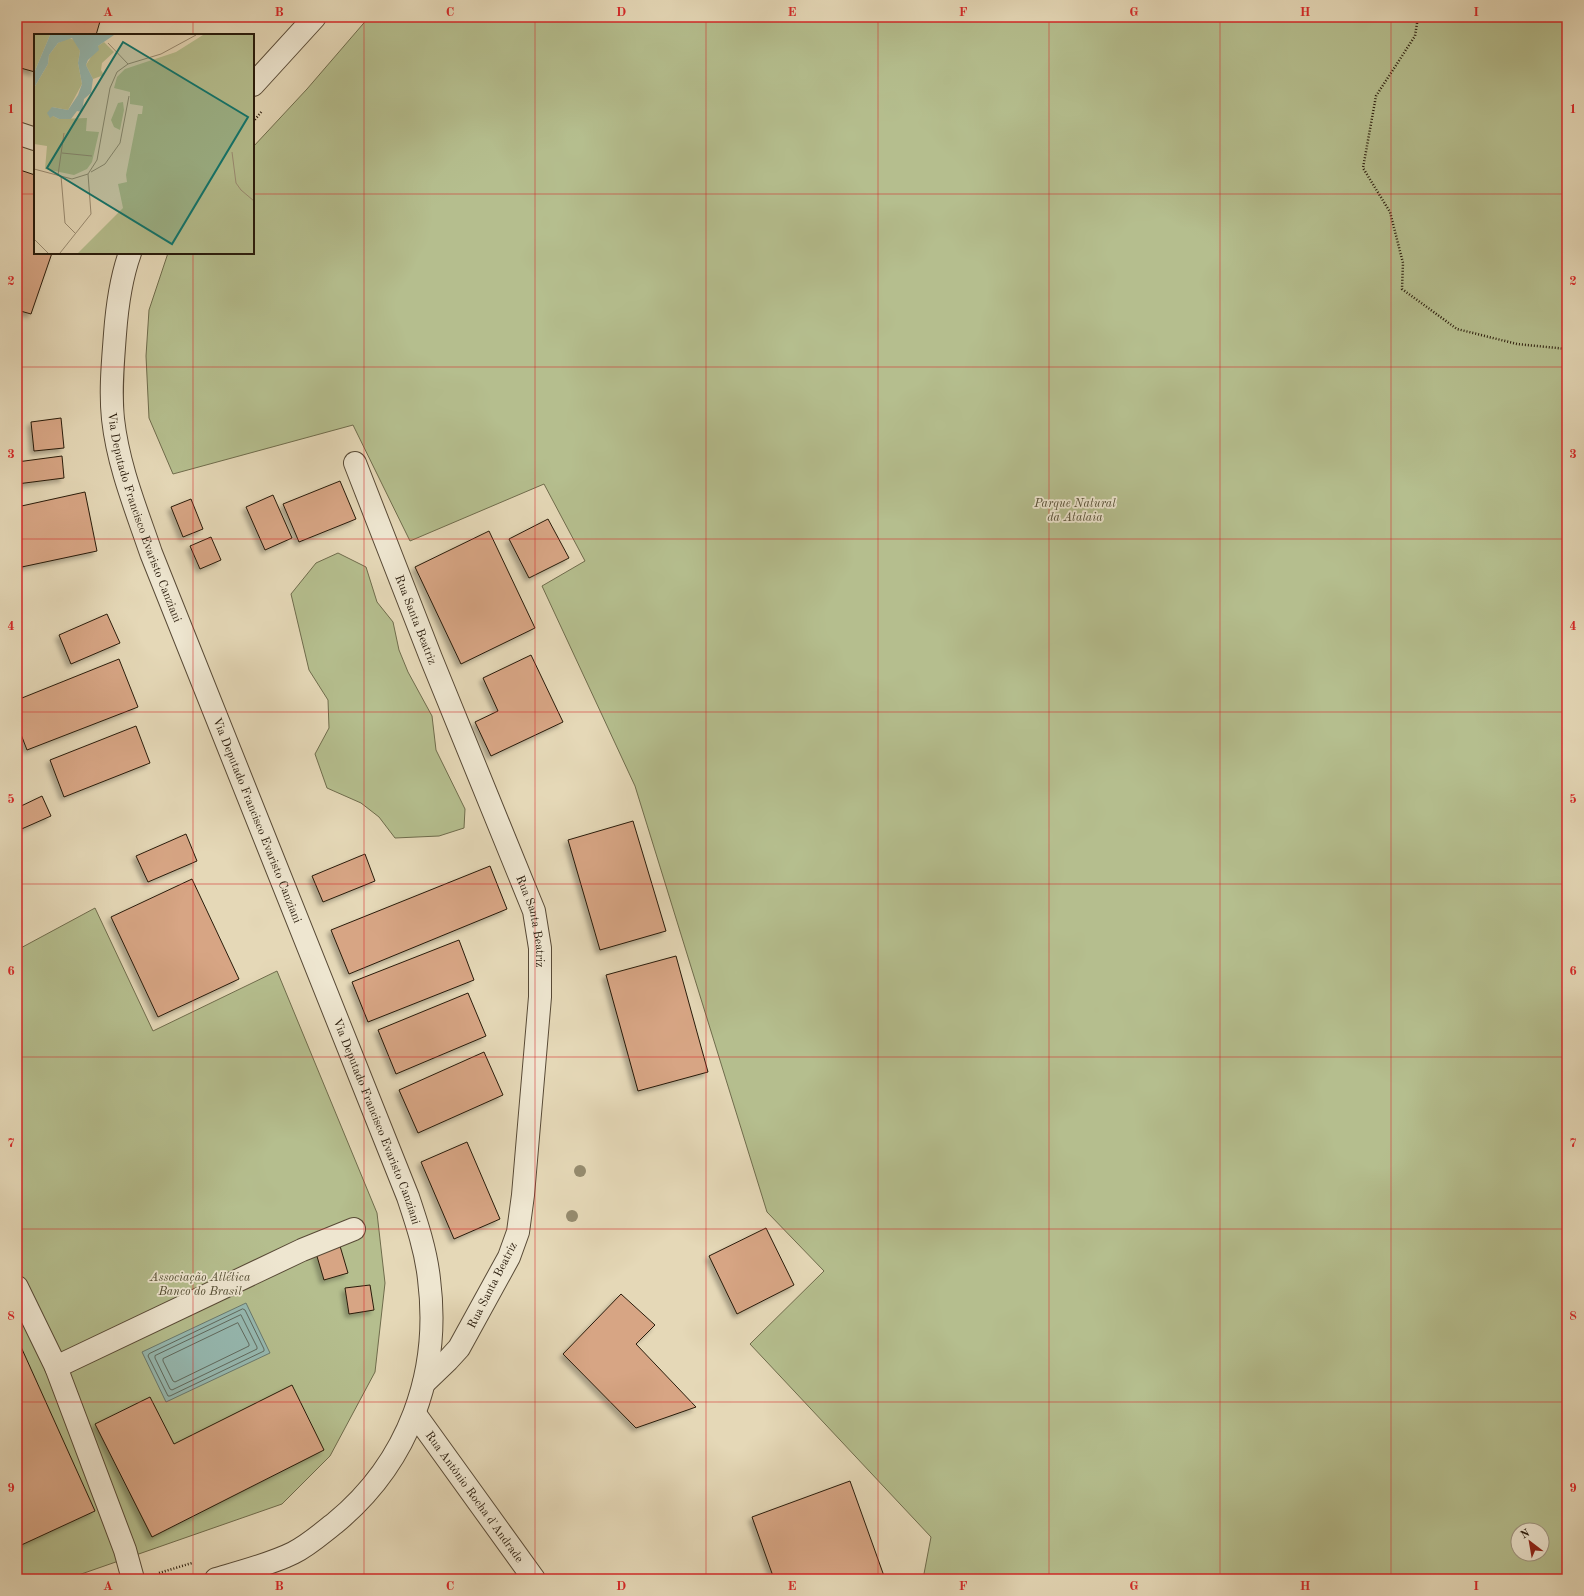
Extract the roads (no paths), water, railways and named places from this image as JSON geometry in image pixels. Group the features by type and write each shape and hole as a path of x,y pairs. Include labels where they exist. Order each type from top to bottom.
{"street":[{"path":"254,84 315,17"},
{"path":"17,133 34,139"},
{"name":"Via Deputado Francisco Evaristo Canziani","path":"130,254 126,264 117,312 112,369 113,418 119,453 132,498 151,553 408,1197 421,1237 429,1278 432,1318 429,1354 424,1383 415,1414 400,1447 384,1472 353,1508 320,1536 293,1553 216,1579"},
{"name":"Rua Santa Beatriz","path":"355,463 431,658 534,911 540,948 540,997 523,1195 518,1232 509,1257 460,1348 424,1383"},
{"path":"56,1368 302,1250 354,1229"},
{"path":"17,1287 56,1368 125,1550 134,1579"},
{"name":"Rua Antônio Rocha d'Andrade","path":"415,1414 534,1579"}],"water":[{"path":"246,1303 270,1353 166,1402 142,1352"}],"park label":[{"name":"Parque Natural da Atalaia","path":"1075,510"},
{"name":"Associação Atlética Banco do Brasil","path":"200,1284"}]}
